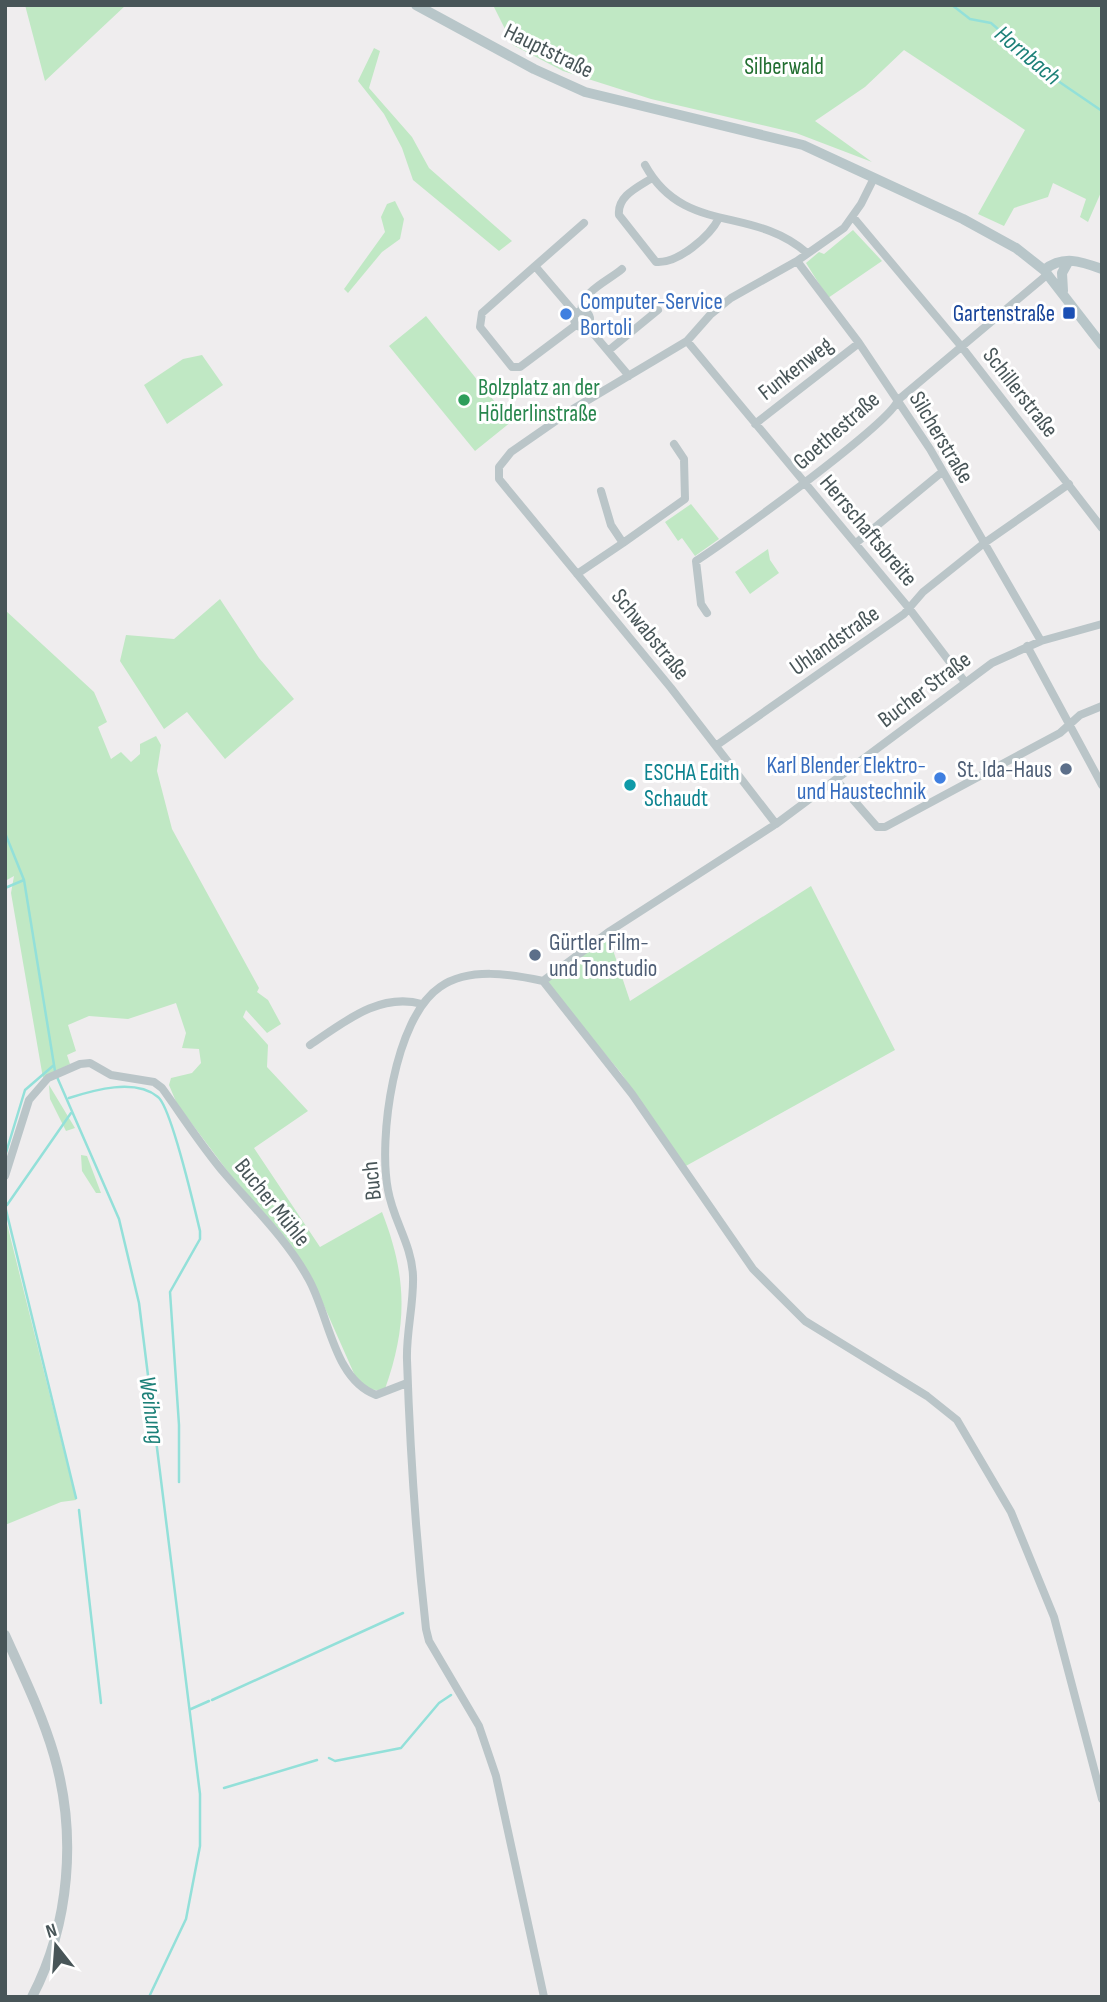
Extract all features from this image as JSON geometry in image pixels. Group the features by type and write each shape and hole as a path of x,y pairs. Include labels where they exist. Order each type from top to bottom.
{"main road":[{"name":"Hauptstraße","path":"416,5 559,82 585,92 803,145 874,178"},
{"path":"874,178 1016,248 1046,272 1063,291 1102,345"},
{"path":"1046,272 1059,260 1102,269"},
{"path":"1063,291 1062,273 1072,262"}],"street":[{"path":"645,165 652,178 682,206 719,218 753,224 789,237 807,253"},
{"path":"652,178 623,199 618,208 619,215 656,262 670,260 709,234 719,218"},
{"path":"576,325 587,326 629,376 687,341 710,315 732,298 797,261 844,228 874,178"},
{"name":"Schillerstraße","path":"853,217 961,346 1102,528"},
{"path":"584,223 482,313 480,327 512,366 520,367 576,325 581,303 593,289 602,286 622,269"},
{"name":"Silcherstraße","path":"797,261 898,400 1041,641"},
{"path":"535,266 579,313 589,317 587,326"},
{"name":"Goethestraße","path":"708,613 701,604 696,561 805,483 896,407 898,400 1046,272"},
{"path":"608,351 658,310"},
{"name":"Herrschaftsbreite","path":"687,341 856,543 965,682"},
{"name":"Funkenweg","path":"755,424 859,343"},
{"name":"Schwabstraße","path":"629,376 511,452 499,467 499,479 717,745 776,824"},
{"path":"577,574 685,499 684,460 674,444"},
{"path":"856,543 942,472"},
{"name":"Uhlandstraße","path":"717,745 904,614 908,607 983,544 1069,484"},
{"path":"601,491 611,525 623,543"},
{"name":"Bucher Straße","path":"543,981 610,931 776,824 992,663 1041,641 1102,624"},
{"path":"1027,646 1102,785"},
{"path":"836,780 877,827 885,827 1070,726 1080,715 1102,706"},
{"path":"310,1045 379,1004 422,1004 438,988 469,976 503,974 543,981 632,1094 771,1291 805,1321 927,1396 957,1420 1011,1512 1054,1617 1102,1799"},
{"name":"Buch","path":"407,1383 413,1261 387,1189 386,1161 393,1074 422,1004"},
{"name":"Bucher Mühle","path":"5,1176 29,1100 48,1078 90,1063 111,1075 154,1082 162,1088 206,1151 293,1255 309,1280 350,1375 368,1392 376,1395 407,1383"},
{"path":"407,1383 418,1556 426,1629 429,1641 479,1726 496,1776 544,1997"},
{"path":"5,1635 55,1757 66,1818 68,1852 60,1918 32,1997"}],"green space":[{"path":"25,5 126,5 45,81"},
{"name":"Silberwald","path":"493,5 1102,5 1102,190 1088,222 1080,217 1086,199 1053,183 1048,197 1014,208 1004,226 978,214 1025,130 904,50 865,87 815,121 872,162 796,133 651,99 563,71 513,45"},
{"path":"374,48 380,51 369,88 412,137 429,168 512,241 499,251 413,180 402,148 384,114 358,81"},
{"path":"395,201 404,219 400,239 382,252 348,293 344,289 385,232 381,217 387,204"},
{"path":"853,230 882,261 828,298 806,263 819,252 824,254"},
{"name":"Bolzplatz an der Hölderlinstraße","path":"426,316 511,422 475,451 389,346"},
{"path":"202,355 223,385 167,424 144,385 183,359"},
{"path":"691,504 719,539 695,556 682,538 678,541 665,522"},
{"path":"768,549 770,560 779,573 750,594 735,572"},
{"path":"220,599 259,658 294,699 225,759 187,712 164,729 120,661 126,635 174,639"},
{"path":"5,610 94,692 107,722 98,727 111,759 121,752 131,762 140,754 140,744 156,736 161,745 157,771 172,829 259,988 257,992 268,1000 281,1024 267,1033 246,1010 243,1017 268,1045 267,1067 308,1111 254,1148 320,1247 382,1212 390,1235 402,1300 398,1343 385,1389 369,1388 356,1378 317,1290 177,1104 169,1085 171,1078 192,1073 201,1063 199,1049 182,1048 186,1033 176,1003 128,1019 89,1016 68,1025 76,1051 67,1055 70,1064 43,1078 11,893 14,876 5,881"},
{"path":"811,886 895,1050 684,1167 621,1073 549,987 548,978 608,935 630,1001"},
{"path":"49,1085 75,1128 66,1131 50,1099"},
{"path":"81,1155 87,1156 101,1193 96,1193 82,1171"},
{"path":"5,1216 76,1500 61,1502 5,1525"}],"waterway":[{"name":"Hornbach","path":"952,5 970,19 991,23 1058,81 1102,111"},
{"name":"Weihung","path":"5,833 24,880 55,1071"},
{"path":"5,888 24,880"},
{"path":"5,1156 25,1090 54,1065"},
{"name":"Weihung","path":"57,1077 119,1219 139,1303 200,1794 200,1846 186,1919 149,1997"},
{"path":"69,1098 114,1087 149,1091 158,1097 163,1105 182,1160 200,1239 170,1292 179,1425 179,1482"},
{"path":"7,1205 71,1113"},
{"path":"6,1210 76,1498"},
{"path":"79,1510 101,1703"},
{"path":"212,1700 403,1613"},
{"path":"329,1758 335,1761 401,1748 439,1703 451,1695"},
{"path":"191,1709 209,1701"},
{"path":"224,1788 317,1760"}],"place":[{"name":"Gartenstraße","path":"1069,313"},
{"name":"Computer-Service Bortoli","path":"566,314"},
{"name":"Bolzplatz an der Hölderlinstraße","path":"464,400"},
{"name":"St. Ida-Haus","path":"1066,769"},
{"name":"Karl Blender Elektro- und Haustechnik","path":"940,778"},
{"name":"ESCHA Edith Schaudt","path":"630,785"},
{"name":"Gürtler Film- und Tonstudio","path":"535,955"}]}
